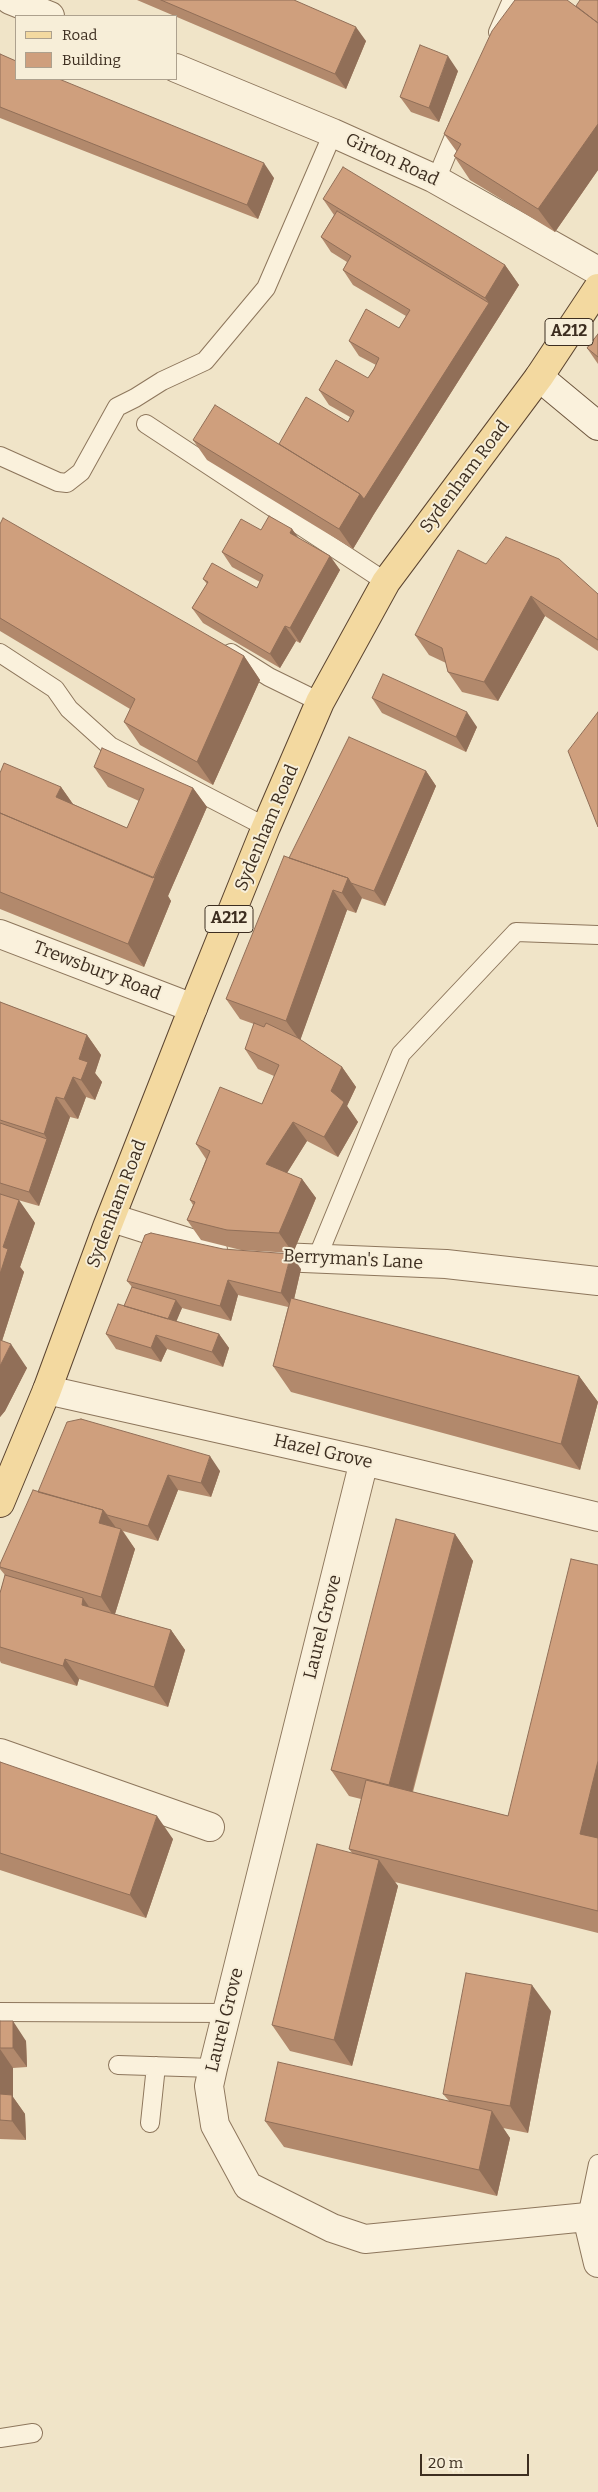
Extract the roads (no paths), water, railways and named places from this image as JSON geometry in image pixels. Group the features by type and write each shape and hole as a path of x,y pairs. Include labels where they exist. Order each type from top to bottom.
{"main road":[{"name":"Sydenham Road","path":"3,1486 47,1390 193,1008 266,827 320,702 386,582 539,377 598,288"}],"street":[{"path":"10,0 48,15"},
{"name":"Girton Road","path":"178,69 333,133 436,180 598,271"},
{"path":"539,377 598,426"},
{"name":"Trewsbury Road","path":"0,934 193,1008"},
{"name":"Berryman's Lane","path":"112,1218 227,1254 446,1264 598,1281"},
{"name":"Hazel Grove","path":"47,1390 364,1461 598,1517"},
{"name":"Laurel Grove","path":"364,1461 213,2068 209,2086 215,2125 248,2186 332,2228 365,2239 587,2216"},
{"path":"0,1753 210,1827"},
{"path":"587,2216 598,2263"}],"lane":[{"path":"493,43 512,0"},
{"path":"436,180 466,107"},
{"path":"0,456 58,482 66,483 81,472 117,407 135,398 162,380 206,361 266,288 333,133"},
{"path":"146,424 386,582"},
{"path":"218,646 269,677 320,702"},
{"path":"0,653 54,689 69,710 110,746 266,827"},
{"path":"317,1258 401,1054 516,932 598,935"},
{"path":"0,2012 227,2013"},
{"path":"118,2065 213,2068"},
{"path":"150,2123 156,2066"},
{"path":"587,2216 598,2164"},
{"path":"0,2438 33,2433"}]}
